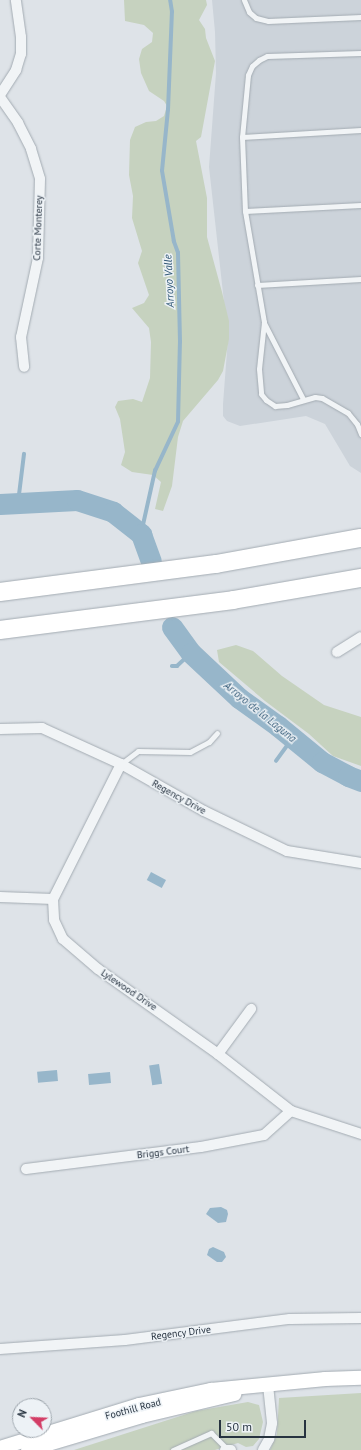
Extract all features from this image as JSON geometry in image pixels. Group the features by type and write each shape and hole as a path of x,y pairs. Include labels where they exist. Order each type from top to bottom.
{"highway":[{"path":"0,592 216,564 361,538"},
{"path":"0,630 233,600 361,578"}],"main road":[{"name":"Foothill Road","path":"0,1448 139,1405 211,1390 325,1379 361,1378"},
{"name":"Foothill Road","path":"28,1450 142,1416 212,1400 268,1384"}],"street":[{"path":"0,96 16,70 21,54 21,37 16,0"},
{"name":"Corte Monterey","path":"0,96 18,123 31,149 40,179 38,258 21,337 24,367"},
{"path":"337,652 361,637"},
{"name":"Regency Drive","path":"0,729 42,728 121,764 204,811 287,851 361,863"},
{"name":"Lylewood Drive","path":"121,764 53,900 54,920 63,939 98,969 218,1054 291,1111 361,1134"},
{"path":"0,897 53,900"},
{"path":"218,1054 251,1009"},
{"name":"Briggs Court","path":"26,1169 201,1147 264,1134 291,1111"},
{"name":"Regency Drive","path":"0,1349 125,1340 290,1320 361,1318"},
{"path":"263,1450 269,1439 272,1424 268,1384"}],"lane":[{"path":"244,0 249,12 256,18 268,21 361,17"},
{"path":"303,399 264,322 257,285 245,211 242,138 248,75 252,66 267,56 361,53"},
{"path":"242,138 361,130"},
{"path":"245,211 361,205"},
{"path":"257,285 361,279"},
{"path":"264,322 259,369 261,394 266,400 275,406 287,405 315,396 322,398 348,413 357,424 361,434"},
{"path":"121,764 138,751 190,752 209,742 217,733"},
{"path":"173,1450 211,1433 228,1450"}],"shaded area":[{"path":"212,0 361,0 361,473 350,466 325,424 306,416 240,426 227,421 223,416 228,338 209,167 216,73 215,32"}],"green space":[{"path":"124,0 206,0 207,5 199,20 205,29 206,38 215,61 201,137 196,141 207,198 207,237 229,321 229,339 223,371 218,380 183,421 178,437 172,486 163,511 155,509 161,482 153,475 132,472 121,465 125,452 120,419 115,407 118,401 133,399 142,402 150,378 151,342 149,328 132,308 144,303 149,295 138,263 142,251 132,218 133,196 129,175 130,140 135,127 146,122 156,121 164,116 167,106 164,101 149,91 141,73 139,59 142,49 152,42 153,33 144,25 125,21"},
{"path":"236,645 253,651 282,676 324,705 361,717 361,766 333,756 309,734 265,701 219,662 217,650"},
{"path":"361,1393 361,1450 270,1450 277,1434 279,1398"},
{"path":"248,1402 259,1405 263,1422 259,1439 253,1446 246,1447 238,1443 215,1450 74,1450 196,1411"}],"water":[{"path":"151,872 166,880 162,888 147,880"},
{"path":"159,1064 162,1084 152,1085 149,1066"},
{"path":"57,1070 58,1081 38,1083 37,1072"},
{"path":"110,1072 111,1083 89,1085 88,1074"},
{"path":"221,1207 227,1210 228,1214 226,1222 218,1223 206,1214 210,1208"},
{"path":"213,1247 224,1252 226,1257 222,1262 217,1262 207,1255 209,1249"}],"waterway":[{"name":"Arroyo Valle","path":"141,534 155,471 178,422 180,342 178,253 174,242 162,171 168,110 172,12 170,0"},
{"path":"18,503 24,454"},
{"name":"Arroyo de la Laguna","path":"0,504 77,500 113,512 141,534 151,561"},
{"name":"Arroyo de la Laguna","path":"172,627 191,653 239,698 278,726 322,762 361,781"},
{"path":"172,666 177,666 191,653"},
{"path":"276,761 293,738"}]}
